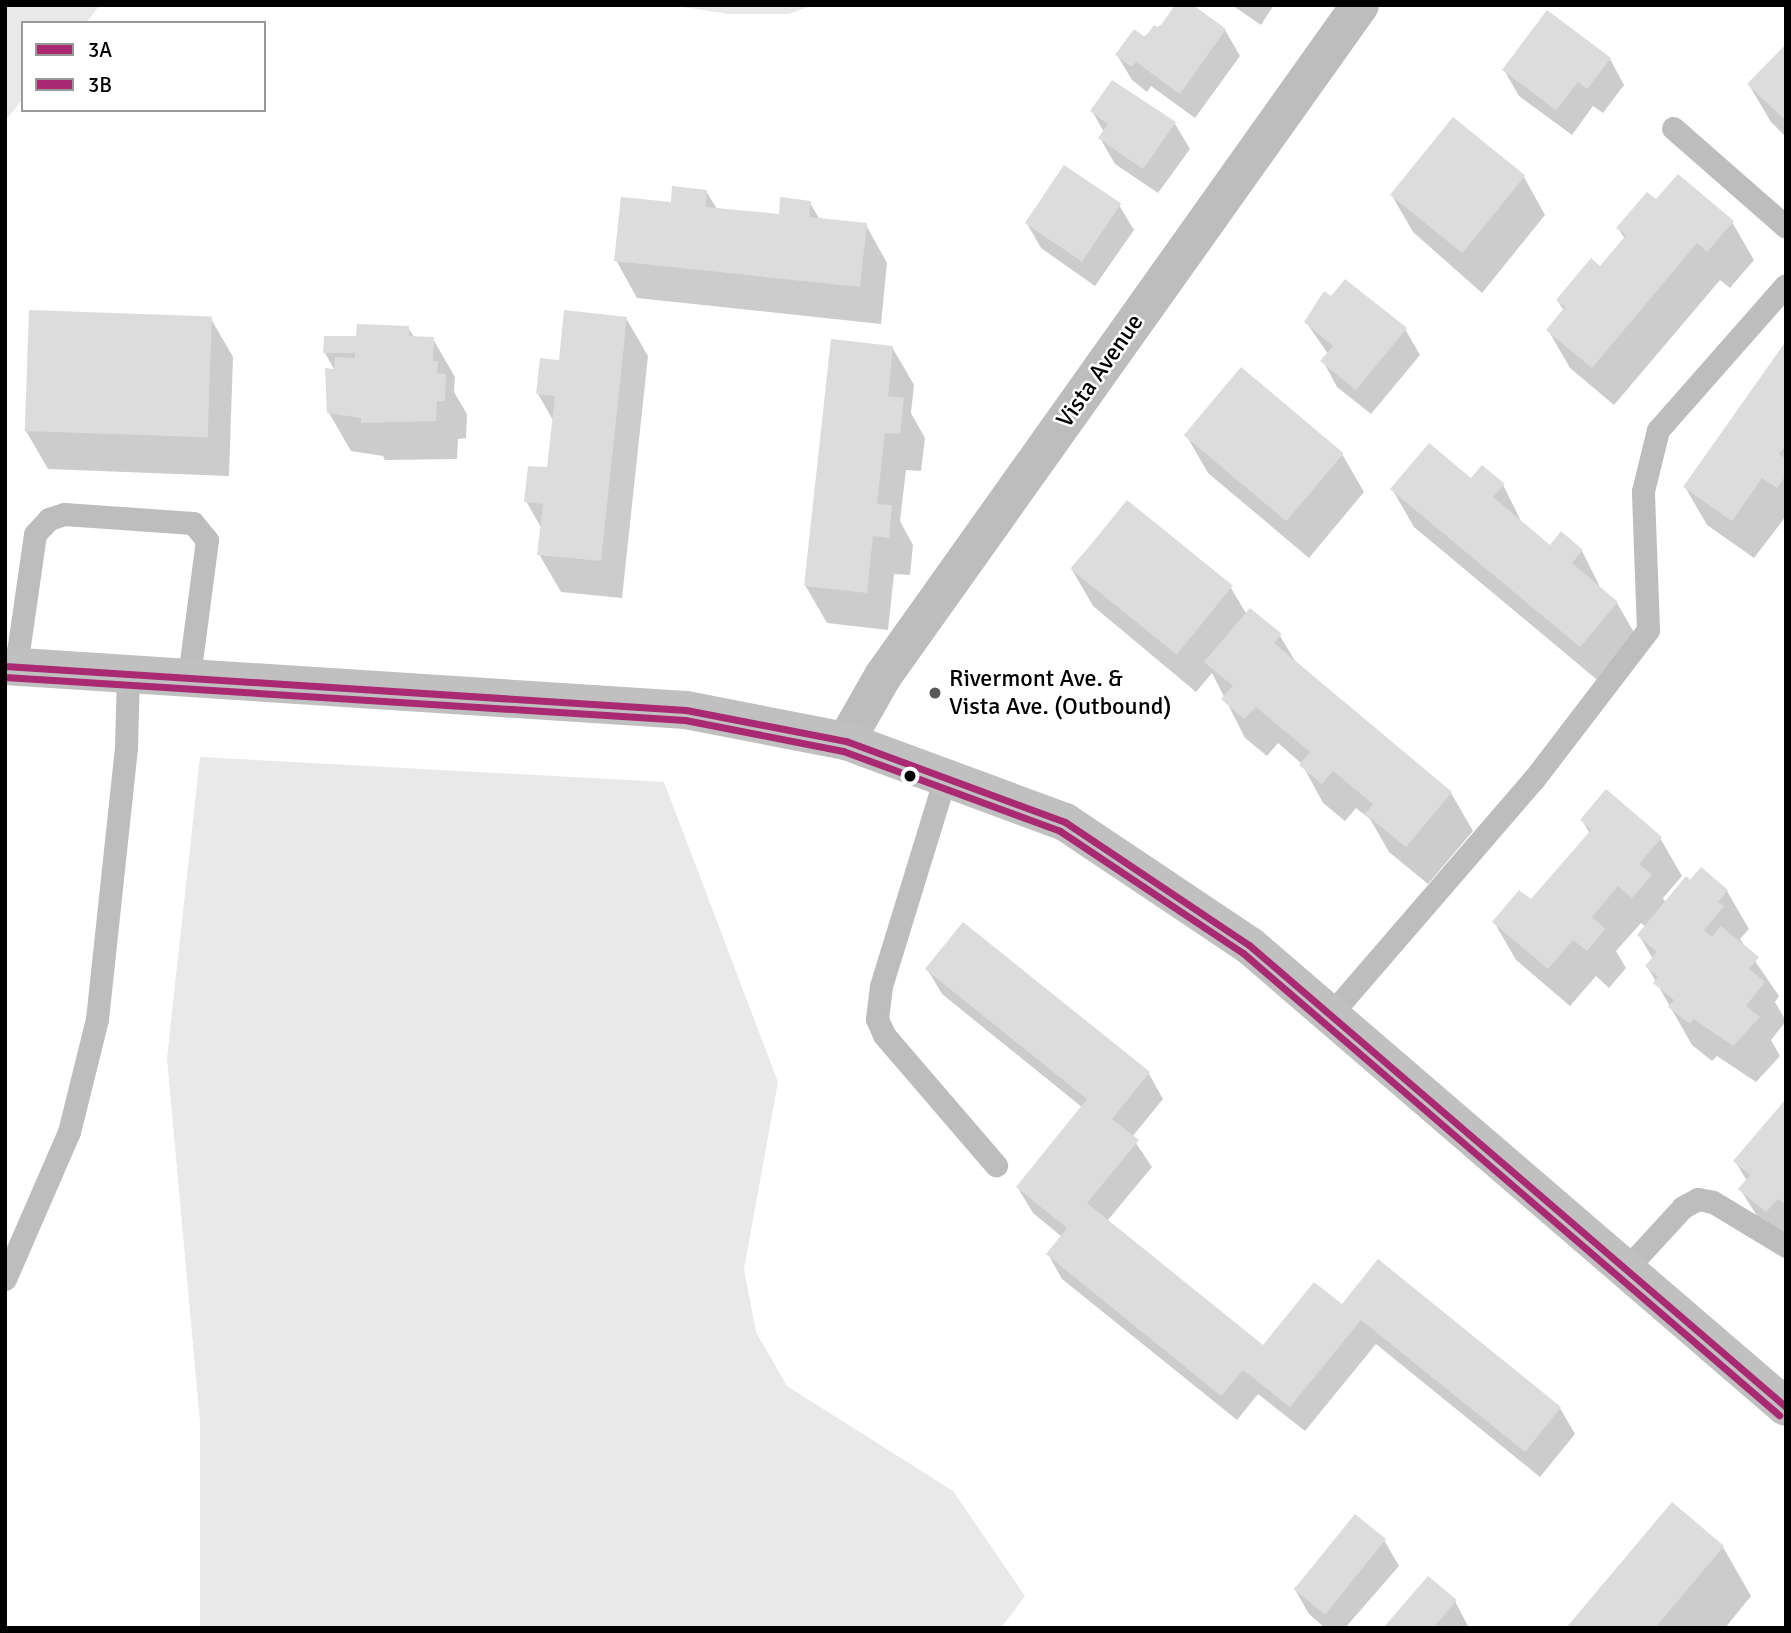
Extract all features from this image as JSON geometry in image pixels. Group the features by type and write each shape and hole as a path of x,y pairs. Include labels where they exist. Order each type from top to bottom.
{"main road":[{"path":"10,666 686,710 846,741 1065,822 1249,944 1786,1407"}],"street":[{"name":"Vista Avenue","path":"846,741 883,676 1360,5"}],"lane":[{"path":"1673,128 1786,227"},
{"path":"1331,1014 1534,779 1648,629 1643,491 1658,430 1786,285"},
{"path":"10,666 35,534 49,519 64,514 192,523 207,540 189,676"},
{"path":"5,1279 69,1132 97,1019 126,748 128,672"},
{"path":"945,778 881,986 877,1019 884,1035 996,1165"},
{"path":"1626,1269 1683,1206 1698,1199 1713,1202 1786,1246"}],"shaded area":[{"path":"5,5 100,5 88,21 21,21 21,101 5,121"},
{"path":"670,5 813,5 789,14 729,14"},
{"path":"200,757 664,782 778,1082 744,1269 756,1332 787,1386 953,1491 1025,1596 1001,1628 200,1628 200,1422 167,1058"}],"building":[{"path":"1175,5 1193,5 1226,29 1180,94 1136,62 1132,67 1115,55 1134,29 1145,37 1154,25 1159,28"},
{"path":"1547,10 1611,58 1587,89 1578,82 1556,110 1502,70"},
{"path":"1786,44 1786,121 1747,84"},
{"path":"1112,80 1176,122 1143,169 1098,138 1108,124 1090,111"},
{"path":"1453,117 1525,176 1462,253 1390,195"},
{"path":"1064,165 1121,204 1082,262 1025,223"},
{"path":"1678,174 1734,221 1707,252 1697,243 1592,368 1546,330 1565,307 1556,300 1591,258 1600,266 1626,235 1616,228 1647,192 1656,199"},
{"path":"672,186 707,190 706,207 779,214 780,197 811,201 809,217 867,223 860,287 614,261 621,197 671,202"},
{"path":"1345,279 1407,328 1356,390 1320,361 1333,346 1304,322 1324,291 1331,296"},
{"path":"29,310 212,316 208,437 25,431"},
{"path":"564,310 627,317 601,561 537,555 543,504 524,502 528,466 547,467 555,396 536,394 540,358 559,360"},
{"path":"357,324 409,326 409,336 434,337 433,361 438,361 437,373 446,374 445,401 437,401 436,421 361,423 361,418 327,413 325,368 334,369 335,357 355,358 355,353 323,353 324,336 356,336"},
{"path":"831,339 893,346 888,396 904,398 900,434 885,433 877,504 892,505 889,538 873,536 867,593 804,586"},
{"path":"1786,341 1786,444 1779,454 1786,459 1786,475 1777,488 1762,478 1732,521 1683,487"},
{"path":"1241,367 1344,453 1286,521 1184,435"},
{"path":"1429,443 1471,478 1482,465 1505,484 1493,497 1550,545 1561,531 1583,550 1572,563 1618,602 1580,647 1390,489"},
{"path":"1127,500 1233,586 1177,655 1071,569"},
{"path":"1250,608 1282,634 1274,643 1452,792 1406,847 1365,814 1373,804 1333,771 1322,784 1299,765 1310,752 1256,707 1244,719 1221,699 1233,686 1204,662"},
{"path":"1606,789 1662,837 1639,864 1652,875 1632,898 1618,886 1592,917 1605,929 1587,951 1573,940 1548,969 1492,922 1519,890 1531,899 1591,830 1580,820"},
{"path":"1701,867 1728,890 1718,902 1724,906 1704,930 1712,937 1721,926 1759,957 1749,969 1765,982 1746,1006 1760,1017 1733,1046 1694,1019 1690,1024 1668,1007 1674,1000 1653,983 1658,977 1645,966 1657,952 1637,935 1686,876 1690,880"},
{"path":"963,922 1150,1072 1112,1119 1139,1140 1087,1203 1263,1345 1314,1282 1342,1304 1378,1259 1561,1407 1525,1452 1361,1320 1290,1407 1243,1370 1221,1396 1046,1254 1067,1228 1016,1187 1087,1099 925,969"},
{"path":"1786,1099 1786,1205 1778,1199 1766,1212 1738,1189 1750,1175 1733,1161"},
{"path":"1672,1502 1724,1546 1655,1628 1566,1628"},
{"path":"1355,1514 1386,1539 1325,1615 1294,1589"},
{"path":"1428,1576 1457,1600 1433,1628 1383,1628"}],"transit line":[{"name":"3A","path":"5,666 686,710 846,741 1065,822 1249,945 1786,1407"},
{"name":"3B","path":"5,677 685,720 843,751 1060,831 1243,953 1779,1415"}],"place":[{"name":"Rivermont Ave. & Vista Ave. (Outbound)","path":"935,693"}]}
